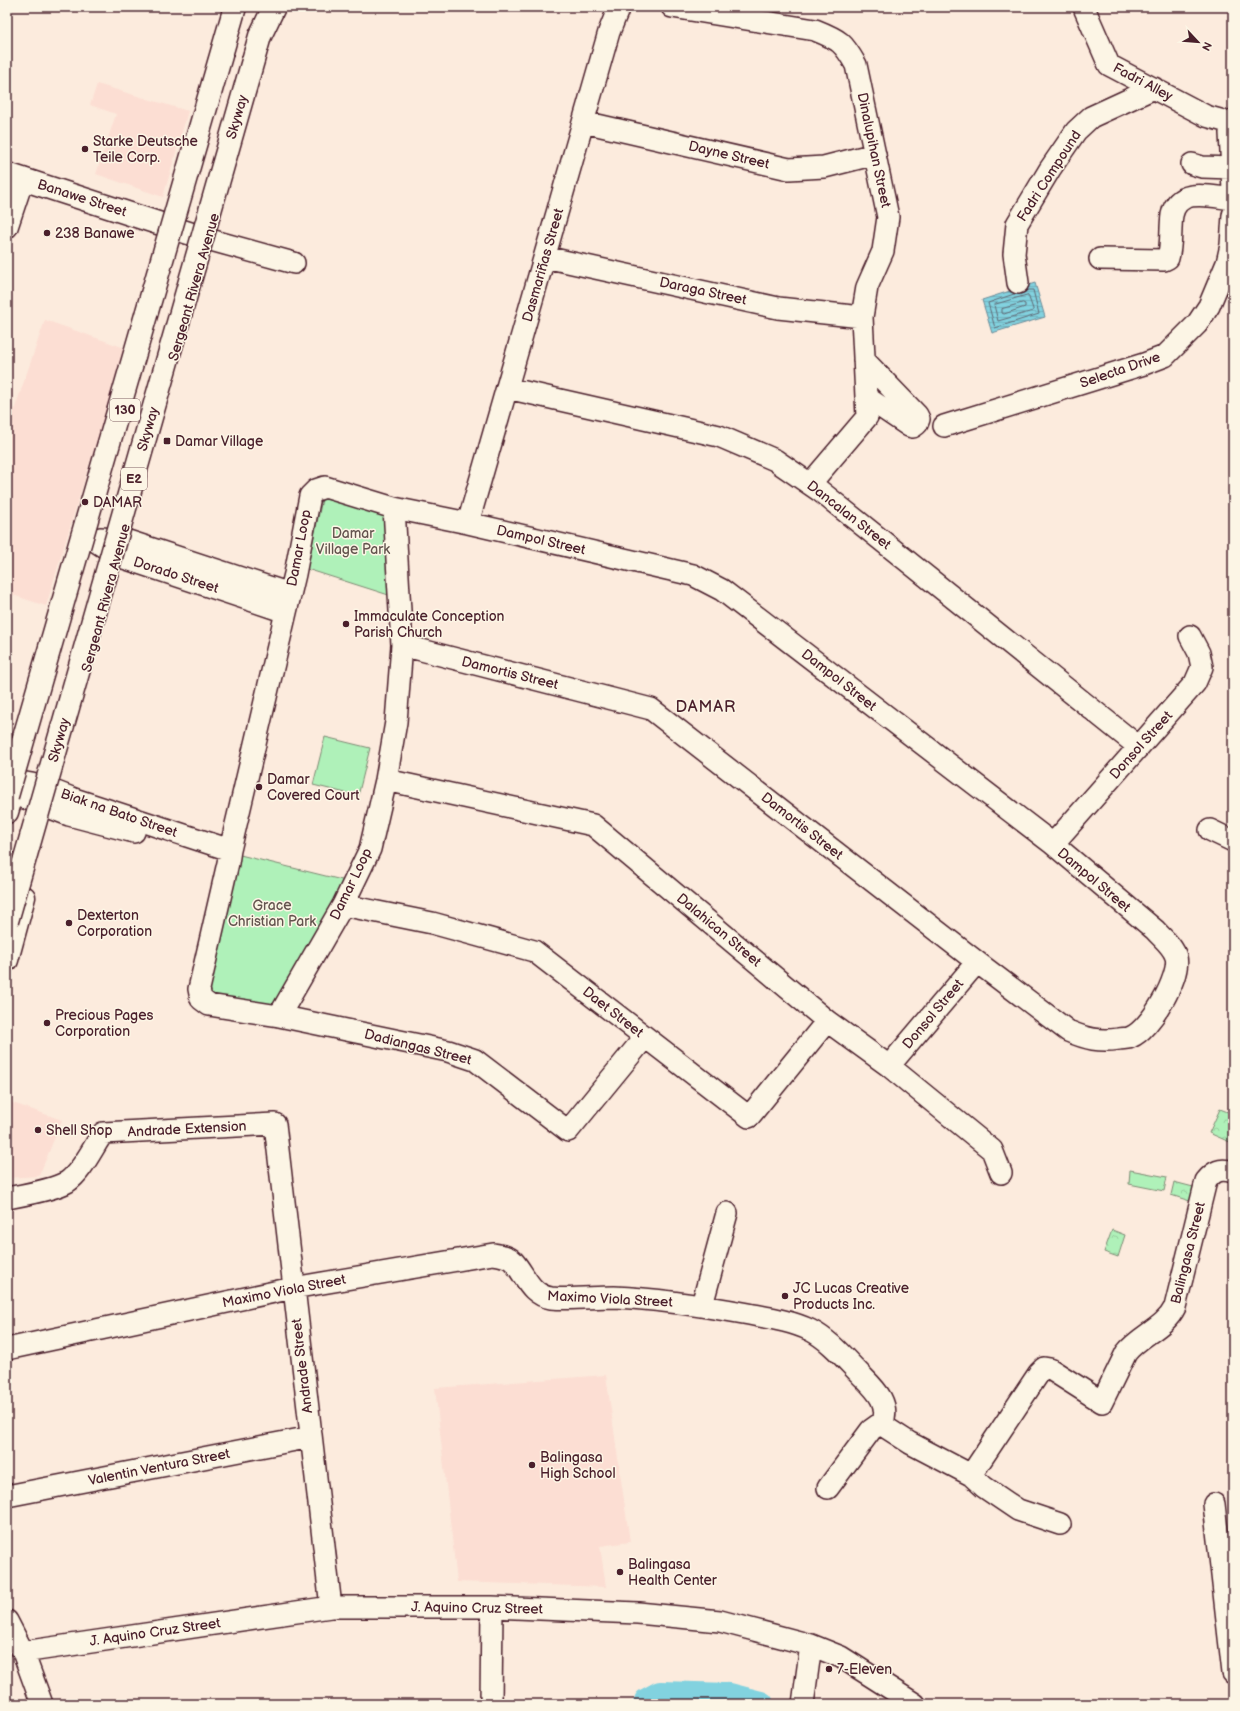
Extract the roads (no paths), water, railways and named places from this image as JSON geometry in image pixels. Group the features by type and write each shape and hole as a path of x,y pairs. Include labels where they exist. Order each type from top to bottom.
{"main road":[{"name":"E2","path":"9,793 235,7"},
{"name":"130","path":"9,793 88,537 178,230 240,7"},
{"name":"Skyway","path":"7,921 260,36 273,7"},
{"name":"Sergeant Rivera Avenue","path":"7,960 120,548 273,7"},
{"name":"Banawe Street","path":"15,177 207,239"}],"street":[{"name":"Dasmariñas Street","path":"468,523 609,32 619,7"},
{"name":"Dinalupihan Street","path":"672,7 815,30 833,38 846,47 856,65 888,217 882,251 867,287 862,317 867,417 810,484"},
{"name":"Fadri Alley","path":"1085,10 1106,62 1109,65 1206,116 1232,122"},
{"name":"Fadri Compound","path":"1018,283 1014,254 1017,224 1076,131 1091,117 1154,88"},
{"name":"Dayne Street","path":"584,122 789,169 824,167 875,154"},
{"path":"1232,122 1230,133 1233,190"},
{"path":"1192,164 1202,167 1232,168"},
{"path":"7,227 15,177"},
{"path":"1100,259 1164,260 1168,258 1172,214 1178,202 1184,196 1194,195 1233,199"},
{"name":"Selecta Drive","path":"944,426 1144,364 1164,356 1197,324 1209,306 1220,284 1231,245 1233,215"},
{"name":"Banawe Street","path":"207,239 294,263"},
{"name":"Daraga Street","path":"545,256 778,308 862,317"},
{"path":"864,360 917,415 919,419 917,424 913,427 908,426 866,397"},
{"name":"Dancalan Street","path":"507,388 719,436 775,460 810,484 1139,747"},
{"name":"Damar Loop","path":"201,998 199,989 288,603 310,496 316,490 325,487 394,508 402,645 396,722 386,780 370,849 343,904 279,1016"},
{"name":"Dampol Street","path":"394,508 468,523 693,575 722,590 1053,844 1155,930 1169,944 1176,957 1174,980 1162,1003"},
{"name":"Dorado Street","path":"88,537 288,603"},
{"name":"Donsol Street","path":"1053,844 1195,683 1202,667 1199,653 1190,636"},
{"name":"Damortis Street","path":"402,645 652,709 1068,1031 1084,1038 1104,1041 1132,1037 1148,1022 1162,1003"},
{"name":"Dalahican Street","path":"386,780 593,825 827,1021 889,1066 992,1150 1001,1173"},
{"name":"Biak na Bato Street","path":"9,793 51,799 69,815 229,857"},
{"path":"1210,830 1233,841"},
{"name":"Daet Street","path":"343,904 432,923 534,951 749,1117 827,1021"},
{"name":"Donsol Street","path":"889,1066 977,962"},
{"name":"Dadiangas Street","path":"201,998 209,1005 279,1016 448,1052 475,1060 568,1131 645,1037"},
{"name":"Andrade Extension","path":"7,1198 67,1182 83,1165 103,1133 275,1124"},
{"name":"Andrade Street","path":"275,1124 331,1607"},
{"name":"Balingasa Street","path":"971,1475 1039,1373 1044,1368 1050,1369 1102,1402 1126,1353 1136,1342 1168,1319 1175,1307 1206,1181 1213,1173 1218,1171 1222,1170 1233,1172"},
{"path":"702,1305 726,1213"},
{"name":"Maximo Viola Street","path":"7,1349 293,1288 493,1254 504,1256 512,1260 531,1287 540,1294 550,1298 615,1297 702,1305 785,1321 810,1331 825,1339 873,1387 883,1400 884,1418 882,1425"},
{"path":"828,1488 871,1430 878,1425 882,1425 910,1443 971,1475 984,1487 1018,1510 1060,1524"},
{"name":"Valentin Ventura Street","path":"7,1496 311,1437"},
{"path":"1214,1504 1229,1608 1233,1673"},
{"name":"J. Aquino Cruz Street","path":"23,1652 331,1607 492,1607 638,1613 720,1621 812,1645 841,1656 915,1704"},
{"path":"491,1704 492,1607"},
{"path":"7,1621 23,1652 42,1704"},
{"path":"804,1701 812,1645"}],"water":[{"path":"1035,283 1045,317 992,333 982,300"}],"waterway":[{"path":"646,1704 647,1701 660,1694 730,1696 761,1704"}],"place":[{"name":"Starke Deutsche Teile Corp.","path":"85,149"},
{"name":"238 Banawe","path":"47,233"},
{"name":"Damar Village","path":"167,441"},
{"name":"DAMAR","path":"85,502"},
{"name":"Immaculate Conception Parish Church","path":"346,624"},
{"name":"Damar Covered Court","path":"259,787"},
{"name":"Dexterton Corporation","path":"69,923"},
{"name":"Precious Pages Corporation","path":"47,1023"},
{"name":"Shell Shop","path":"38,1130"},
{"name":"JC Lucas Creative Products Inc.","path":"785,1296"},
{"name":"Balingasa High School","path":"532,1465"},
{"name":"Balingasa Health Center","path":"620,1572"},
{"name":"7-Eleven","path":"829,1669"}],"district":[{"name":"DAMAR","path":"706,707"}],"park label":[{"name":"Damar Village Park","path":"353,542"},
{"name":"Grace Christian Park","path":"272,914"}]}
